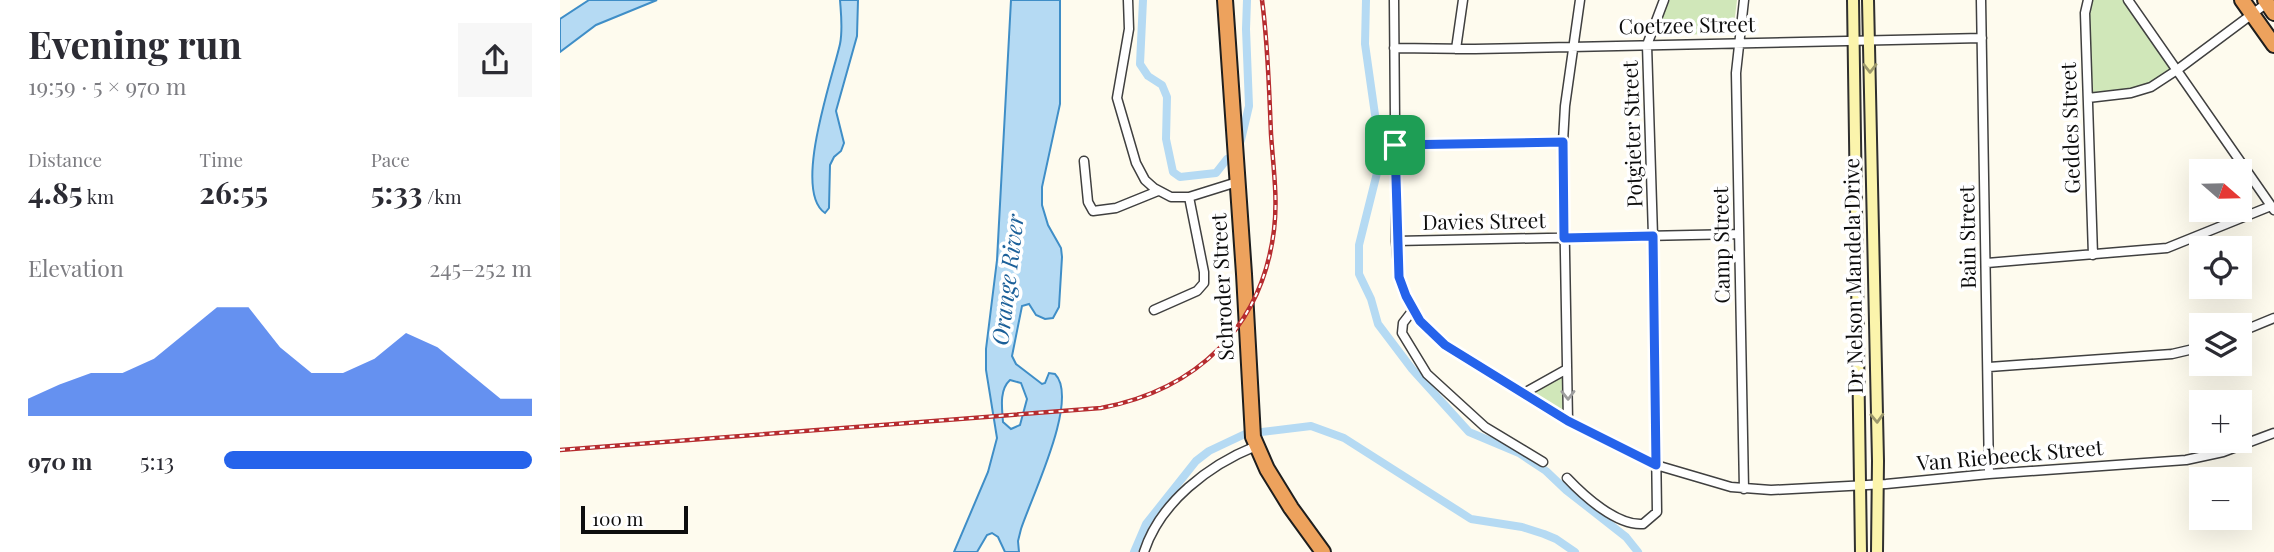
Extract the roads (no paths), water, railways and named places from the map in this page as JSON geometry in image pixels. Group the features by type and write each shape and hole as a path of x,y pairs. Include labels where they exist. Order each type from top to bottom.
{"highway":[{"name":"Schroder Street","path":"1225,0 1253,437 1291,508 1324,552"},
{"path":"2242,0 2274,45"}],"street":[{"path":"1128,0 1129,29 1117,97 1136,163 1145,180 1171,197 1189,197 1237,183"},
{"name":"Van Riebeeck Street","path":"1394,0 1396,241 1401,284 1413,310 1428,330 1445,345 1568,421 1656,465 1744,489 1771,490 2186,460 2223,452 2274,433"},
{"path":"1456,49 1463,0"},
{"path":"1568,421 1563,142 1565,106 1580,0"},
{"name":"Potgieter Street","path":"1567,478 1583,494 1619,519 1638,525 1650,520 1657,510 1647,45 1664,0"},
{"name":"Camp Street","path":"1744,0 1736,73 1744,489"},
{"name":"Dr Nelson Mandela Drive","path":"1853,0 1861,552"},
{"name":"Dr Nelson Mandela Drive","path":"1868,0 1878,484 1877,552"},
{"name":"Bain Street","path":"1981,0 1989,474"},
{"name":"Geddes Street","path":"2088,0 2085,13 2092,255"},
{"path":"1987,263 2167,247 2272,208 2128,0"},
{"path":"2088,98 2139,92 2177,71 2252,14 2269,5"},
{"name":"Coetzee Street","path":"1394,48 1982,38"},
{"path":"1395,145 1563,142"},
{"path":"1084,161 1088,202 1093,211 1116,208 1158,191"},
{"path":"1154,310 1197,291 1204,283 1189,197"},
{"name":"Davies Street","path":"1396,241 1739,234"},
{"path":"1413,310 1402,323 1402,333 1427,374 1485,427 1543,462"},
{"path":"2252,327 2274,318"},
{"path":"1989,367 2172,354 2189,350"},
{"path":"1524,393 1567,369"},
{"path":"1143,552 1154,527 1192,484 1253,437"}],"water":[{"path":"589,0 657,0 596,25 560,52 560,19"},
{"path":"840,0 858,0 857,36 836,111 844,143 830,165 829,208 825,213 816,201 812,182 813,158 823,106 840,44"},
{"name":"Orange River","path":"1011,0 1060,0 1060,104 1042,187 1042,205 1048,225 1061,248 1059,307 1053,318 1045,319 1036,315 1029,304 1022,306 1012,356 1016,364 1042,384 1049,373 1055,374 1061,387 1062,404 1058,426 1021,529 1019,552 1005,552 998,537 992,533 987,535 977,552 954,552 988,472 997,438 986,370 986,349 997,260","holes":["1010,380 1021,383 1027,399 1020,425 1011,429 1003,422 1003,394"]}],"waterway":[{"path":"1143,0 1140,64 1148,76 1162,85 1167,97 1166,139 1173,172 1180,177 1216,173 1227,159"},
{"path":"1241,140 1249,106 1247,0"},
{"path":"1366,0 1365,44 1381,157 1359,245 1359,274 1371,299 1378,324 1412,369 1469,432 1519,453 1546,471 1626,537 1638,552"},
{"path":"1134,552 1146,524 1196,461 1209,451 1245,434 1311,426 1344,438 1471,519 1522,527 1556,539 1575,552"}],"railway":[{"path":"560,450 1101,408 1135,399 1194,370 1219,349 1239,325 1255,297 1267,265 1274,230 1275,182 1262,0"}]}
